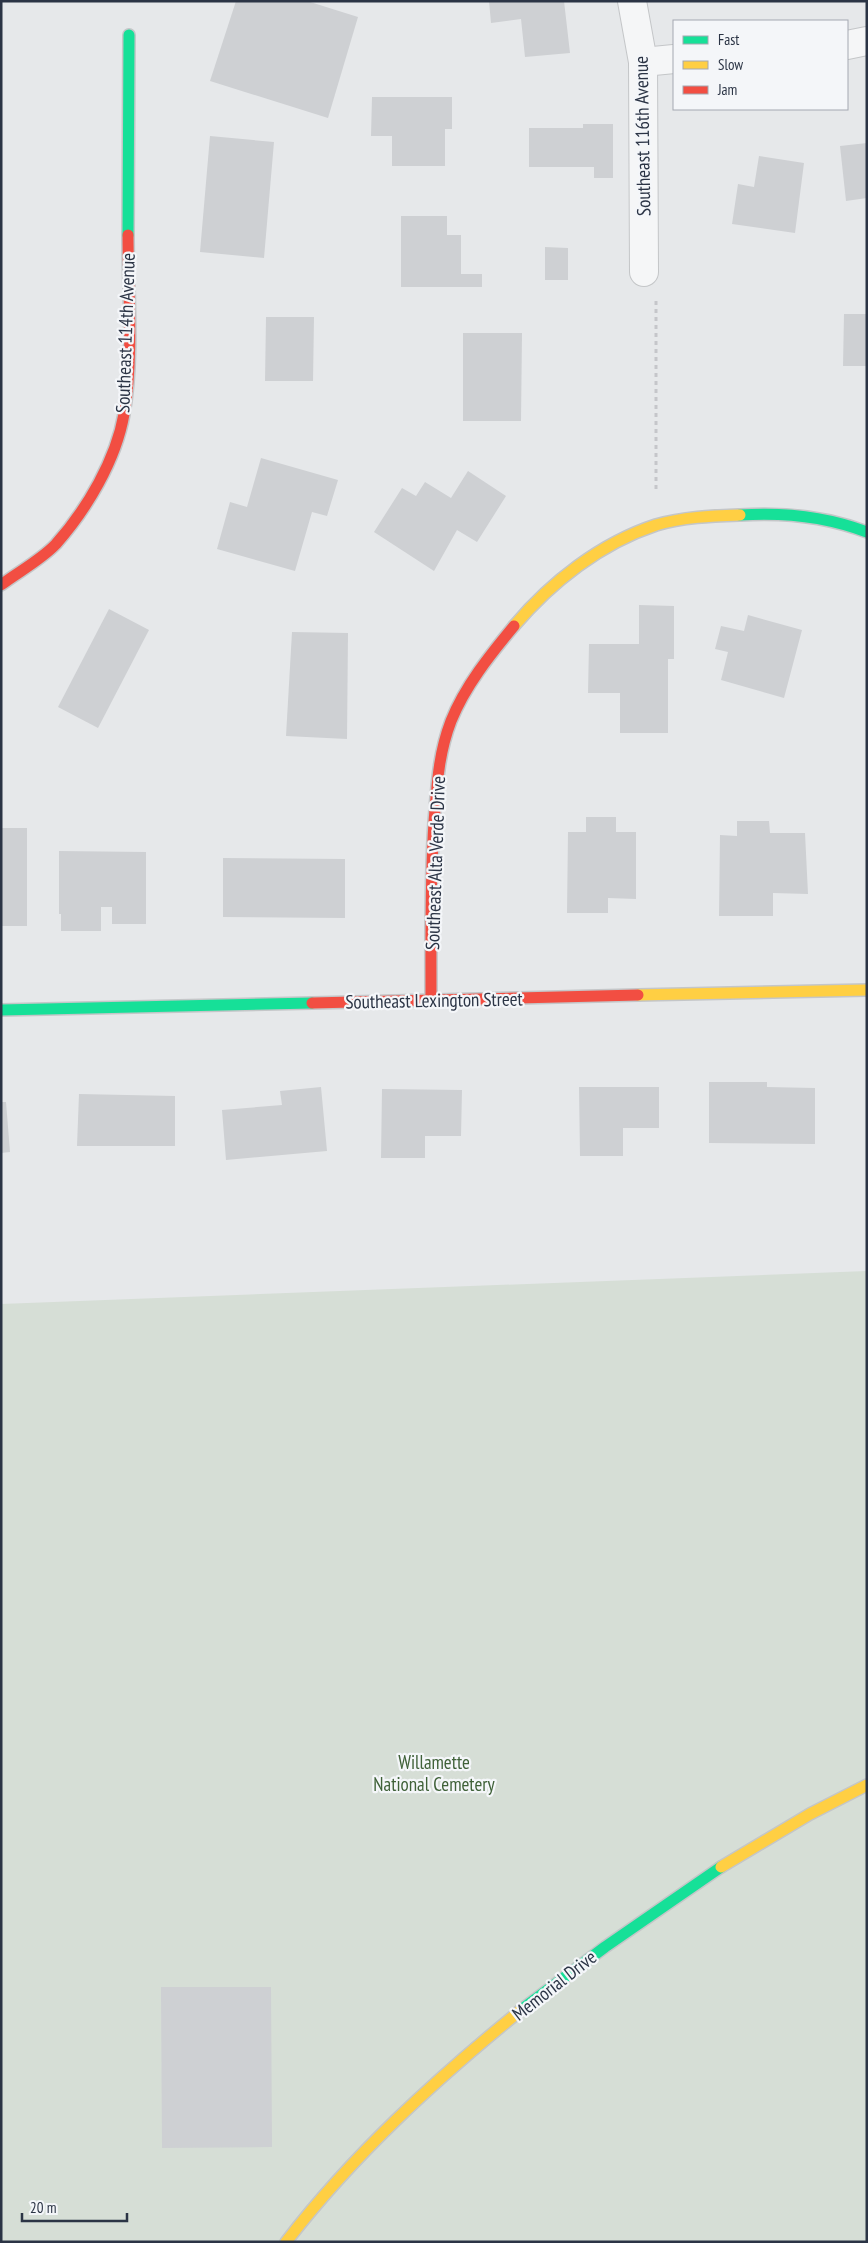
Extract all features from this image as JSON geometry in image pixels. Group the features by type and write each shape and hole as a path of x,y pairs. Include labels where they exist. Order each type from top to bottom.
{"street":[{"name":"Southeast 116th Avenue","path":"632,1 643,62 644,272"},
{"name":"Southeast 114th Avenue","path":"1,585 54,545 89,500 113,452 124,414 128,364 129,35"},
{"path":"848,46 867,41"},
{"path":"643,62 673,59"},
{"name":"Southeast Alta Verde Drive","path":"431,1001 433,838 438,762 459,703 483,665 537,602 578,566 618,542 656,526 700,518 772,514 834,520 867,532"},
{"name":"Southeast Lexington Street","path":"1,1010 867,990"},
{"name":"Memorial Drive","path":"286,2242 391,2123 449,2070 540,1995 599,1950 719,1868 782,1829 867,1785"}],"path":[{"path":"644,272 656,294 656,526"}],"green space":[{"name":"Willamette National Cemetery","path":"867,1271 867,2242 1,2242 1,1304"}],"building":[{"path":"236,1 307,1 358,17 328,118 210,81"},
{"path":"489,1 564,1 570,53 525,57 521,19 491,23"},
{"path":"372,97 452,97 452,129 445,129 445,166 392,166 392,136 371,136"},
{"path":"583,124 613,124 613,178 594,178 594,167 529,167 529,128 583,128"},
{"path":"210,136 274,142 264,258 200,252"},
{"path":"867,143 867,198 846,201 840,146"},
{"path":"759,156 804,163 795,233 732,224 738,184 754,187"},
{"path":"401,216 447,216 447,235 461,235 461,274 482,274 482,287 401,287"},
{"path":"545,247 568,248 568,280 545,280"},
{"path":"844,314 867,314 867,366 843,366"},
{"path":"266,317 314,317 313,381 265,381"},
{"path":"463,333 522,333 521,421 463,421"},
{"path":"261,458 338,480 327,516 312,512 295,571 217,549 230,502 247,507"},
{"path":"468,471 506,496 477,542 457,530 434,571 374,532 402,488 416,496 425,482 451,498"},
{"path":"639,605 674,606 674,659 668,659 668,733 620,733 620,693 588,693 589,644 639,644"},
{"path":"109,609 149,630 98,728 58,707"},
{"path":"748,615 802,630 784,698 721,680 728,652 715,649 721,626 744,631"},
{"path":"292,632 348,633 347,739 286,736"},
{"path":"586,817 616,817 616,832 636,832 636,899 608,898 608,913 567,913 568,832 586,832"},
{"path":"737,821 769,821 770,833 805,833 808,894 773,893 773,916 719,916 720,835 737,836"},
{"path":"1,828 27,828 27,926 1,926"},
{"path":"59,851 146,852 146,924 112,924 112,907 101,907 101,931 61,931 61,914 59,914"},
{"path":"223,858 345,859 345,918 223,917"},
{"path":"709,1082 767,1082 767,1087 815,1088 815,1144 709,1143"},
{"path":"321,1087 327,1151 226,1160 222,1110 282,1105 280,1091"},
{"path":"579,1087 659,1087 659,1128 623,1128 623,1156 580,1156"},
{"path":"382,1089 462,1090 461,1136 425,1136 425,1158 381,1158"},
{"path":"79,1094 175,1096 175,1146 77,1146"},
{"path":"1,1102 6,1102 10,1152 1,1153"},
{"path":"161,1987 271,1987 272,2147 162,2148"}],"traffic: fast":[{"path":"128,235 129,35"},
{"path":"740,515 804,516 836,522 867,532"},
{"path":"1,1010 312,1003"},
{"path":"521,2010 605,1947 721,1867"}],"traffic: slow":[{"path":"514,626 561,579 616,542 666,522 698,517 740,515"},
{"path":"638,995 867,990"},
{"path":"721,1867 810,1814 867,1785"},
{"path":"286,2242 339,2179 396,2120 457,2064 521,2010"}],"traffic: jam":[{"path":"1,585 56,544 89,500 114,449 124,414 129,370 128,235"},
{"path":"431,1001 433,844 437,783 443,746 451,721 463,695 487,660 514,626"},
{"path":"312,1003 638,995"}]}
